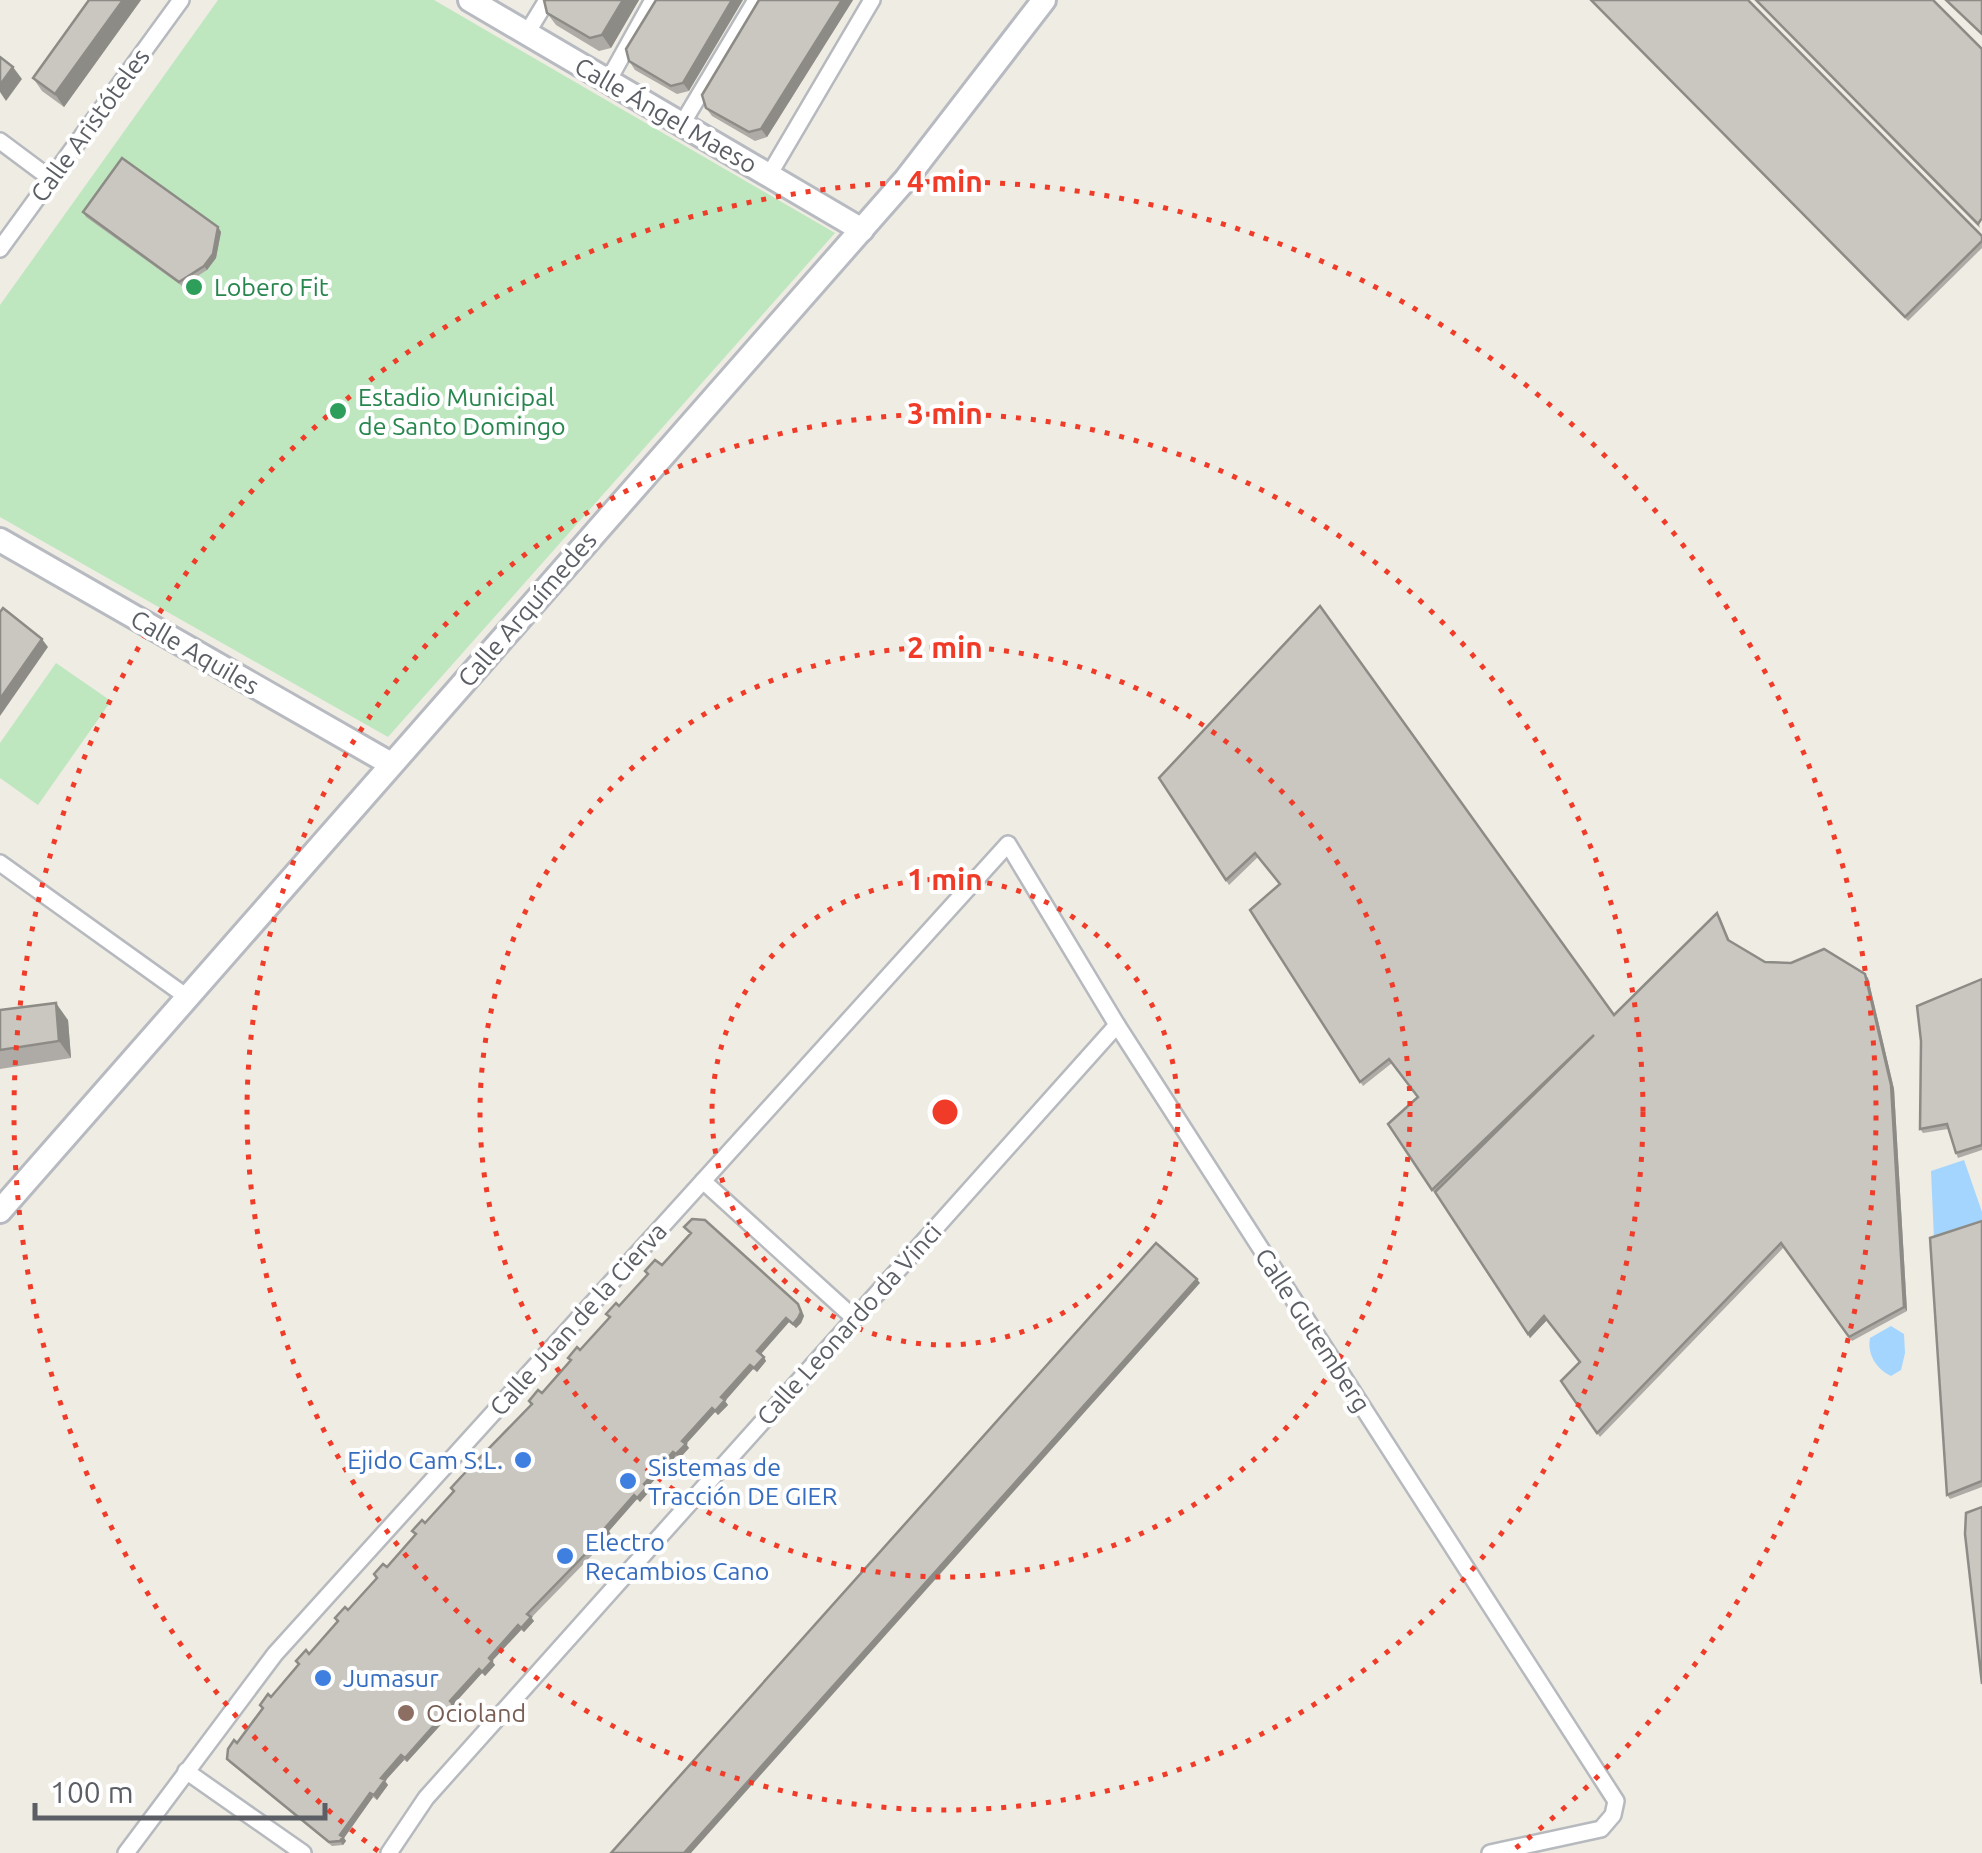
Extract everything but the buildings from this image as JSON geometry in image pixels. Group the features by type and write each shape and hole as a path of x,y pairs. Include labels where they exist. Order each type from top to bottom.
{"street":[{"name":"Calle Aristóteles","path":"0,249 181,0"},
{"name":"Calle Ángel Maeso","path":"470,0 862,230"},
{"path":"527,33 546,0"},
{"path":"608,81 654,0"},
{"path":"682,124 756,0"},
{"path":"769,175 872,0"},
{"name":"Calle Arquímedes","path":"0,1211 906,179 1044,0"},
{"path":"0,141 51,179"},
{"name":"Calle Aquiles","path":"0,540 391,764"},
{"name":"Calle Gutemberg","path":"1008,844 1117,1026 1616,1801 1613,1815 1601,1829 1490,1853"},
{"name":"Calle Juan de la Cierva","path":"126,1853 275,1654 1008,844"},
{"path":"0,863 187,997"},
{"name":"Calle Leonardo da Vinci","path":"389,1853 426,1798 1117,1026"},
{"path":"704,1181 854,1318"},
{"path":"186,1771 303,1853"}],"green space":[{"name":"Estadio Municipal de Santo Domingo","path":"218,0 434,0 835,233 388,737 0,517 0,305"},
{"path":"56,663 111,701 38,805 0,778 0,743"}],"water":[{"path":"1964,1160 1982,1222 1934,1239 1931,1171"},
{"path":"1891,1326 1904,1334 1905,1353 1901,1370 1891,1376 1874,1360 1869,1344 1870,1338"}],"place":[{"name":"Lobero Fit","path":"194,287"},
{"name":"Estadio Municipal de Santo Domingo","path":"338,411"},
{"name":"Ejido Cam S.L.","path":"523,1460"},
{"name":"Sistemas de Tracción DE GIER","path":"628,1481"},
{"name":"Electro Recambios Cano","path":"565,1556"},
{"name":"Jumasur","path":"323,1678"},
{"name":"Ocioland","path":"406,1713"}]}
